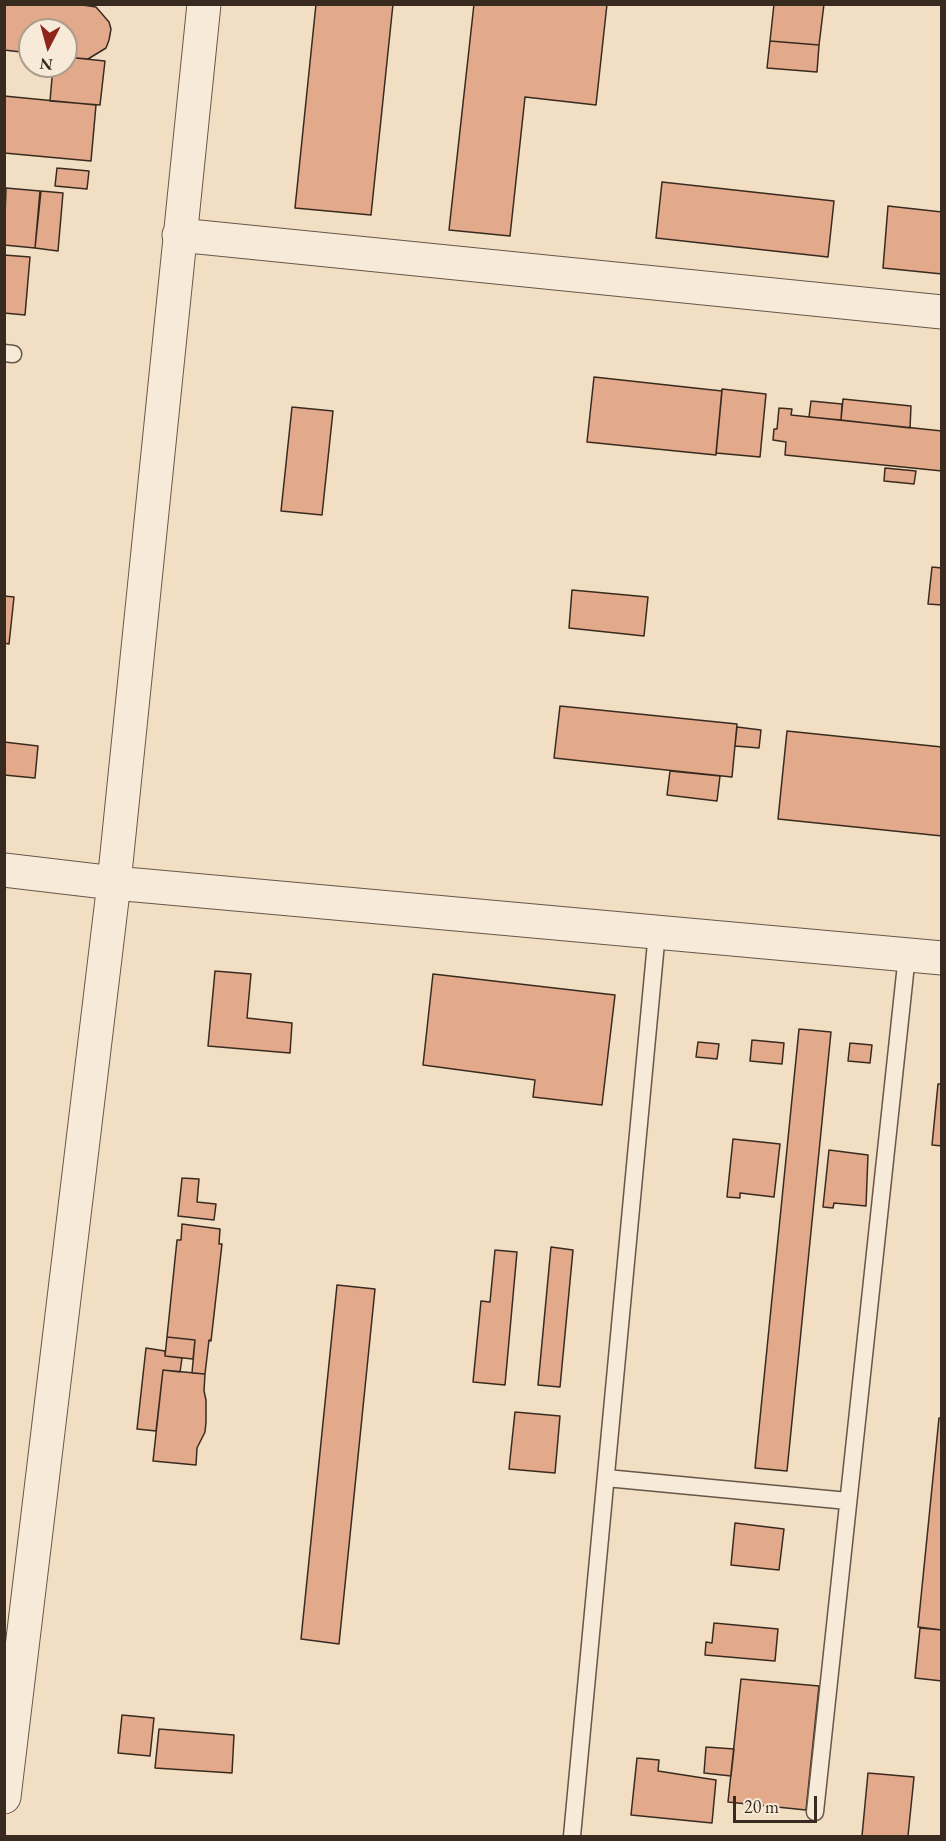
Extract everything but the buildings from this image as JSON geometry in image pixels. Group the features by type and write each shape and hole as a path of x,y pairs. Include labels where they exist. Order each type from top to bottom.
{"street":[{"path":"4,1797 114,883 204,4"},
{"path":"179,235 942,312"},
{"path":"4,870 114,883 942,958"}],"lane":[{"path":"572,1836 657,932"},
{"path":"815,1812 907,955"},
{"path":"606,1478 848,1501"}]}
